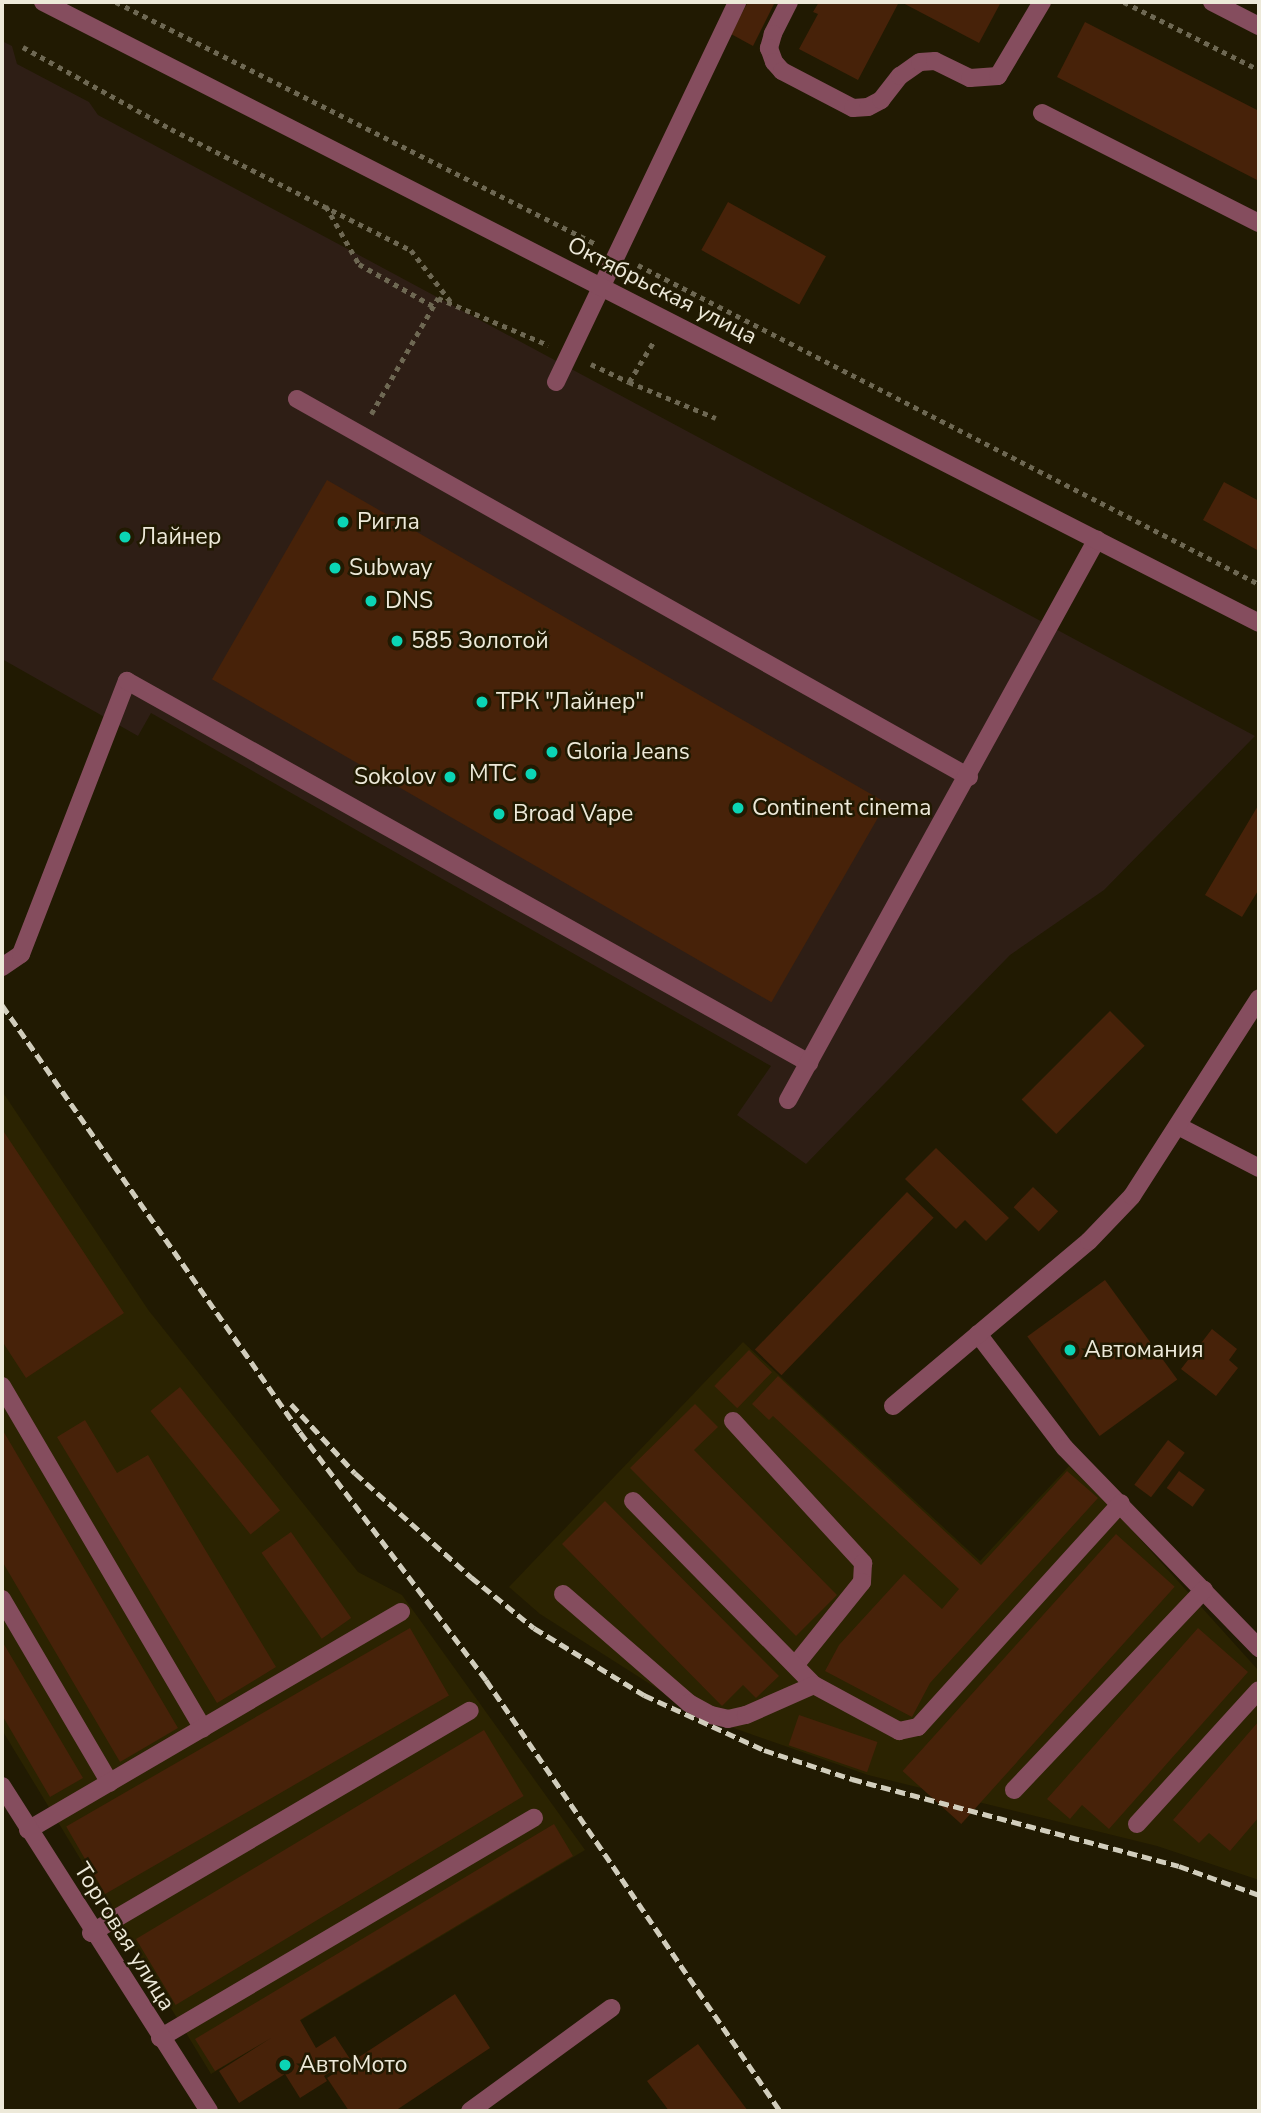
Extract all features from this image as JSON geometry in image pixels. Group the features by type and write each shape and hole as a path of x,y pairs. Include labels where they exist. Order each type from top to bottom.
{"street":[{"name":"Октябрьская улица","path":"43,2 1259,623"},
{"path":"555,382 737,2"},
{"path":"789,2 769,48 774,62 782,71 853,108 868,107 881,100 900,76 920,62 935,61 970,78 998,76 1042,2"},
{"path":"1212,2 1236,7 1259,26"},
{"path":"1042,113 1259,223"},
{"path":"297,399 969,777"},
{"path":"788,1100 969,777 1097,539"},
{"path":"2,967 20,954 127,681 809,1063"},
{"path":"893,1406 1090,1241 1132,1196 1180,1127 1259,998"},
{"path":"1180,1127 1259,1168"},
{"path":"978,1334 1065,1448 1259,1648"},
{"path":"2,1386 203,1728"},
{"path":"733,1421 863,1563 862,1582 796,1664"},
{"path":"632,1500 814,1685 899,1731 918,1727 1121,1503"},
{"path":"1014,1790 1204,1590"},
{"path":"564,1594 689,1703 711,1715 728,1719 746,1715 814,1685"},
{"path":"2,1599 110,1783"},
{"path":"28,1830 401,1612"},
{"path":"1137,1824 1259,1690"},
{"path":"91,1933 470,1711"},
{"name":"Торговая улица","path":"2,1786 91,1933 209,2111"},
{"path":"160,2038 534,1818"},
{"path":"470,2111 611,2008"}],"path":[{"path":"116,2 685,289 1259,584"},
{"path":"1124,2 1259,70"},
{"path":"23,47 171,129 411,250 451,302"},
{"path":"325,205 359,264 433,306"},
{"path":"629,382 685,289"},
{"path":"359,434 438,298 716,418"}],"shaded area":[{"path":"2,41 12,46 17,64 89,102 98,115 1255,736 1104,890 1010,955 806,1164 737,1115 771,1066 151,713 138,736 2,659"},
{"path":"2,1091 149,1311 358,1572 402,1595 585,1850 211,2074 2,1730"},
{"path":"743,1342 980,1561 1069,1466 1104,1499 1259,1671 1259,1880 1157,1846 868,1775 725,1725 672,1698 540,1614 509,1587"}],"building":[{"path":"748,2 775,2 753,46 731,34"},
{"path":"819,2 899,2 858,80 799,49 818,14 813,12"},
{"path":"901,2 1001,2 979,43"},
{"path":"1085,22 1259,111 1259,181 1057,77"},
{"path":"728,202 826,256 799,304 701,250"},
{"name":"ТРК \"Лайнер\"","path":"327,480 886,803 771,1002 212,679"},
{"path":"1224,482 1259,501 1259,551 1203,520"},
{"path":"1259,804 1259,889 1242,917 1205,895"},
{"path":"1110,1011 1145,1046 1056,1134 1022,1099"},
{"path":"2,1129 124,1313 26,1378 2,1341"},
{"path":"936,1148 1009,1218 986,1241 965,1220 956,1229 905,1179"},
{"path":"1033,1187 1058,1211 1039,1231 1014,1207"},
{"path":"907,1192 934,1218 781,1375 755,1350"},
{"path":"1105,1280 1177,1380 1100,1436 1027,1336"},
{"path":"1212,1329 1237,1349 1229,1360 1238,1368 1216,1396 1181,1369"},
{"path":"749,1350 772,1372 737,1408 714,1386"},
{"path":"778,1376 981,1565 1067,1471 1098,1498 930,1683 912,1717 825,1671 839,1645 904,1574 942,1609 959,1589 773,1416 769,1420 752,1404"},
{"path":"180,1387 280,1511 251,1534 150,1411"},
{"path":"695,1404 718,1427 694,1450 837,1595 796,1636 630,1468"},
{"path":"85,1420 117,1473 148,1455 276,1667 217,1703 57,1437"},
{"path":"2,1429 178,1728 120,1762 2,1561"},
{"path":"1168,1440 1185,1453 1151,1497 1134,1485"},
{"path":"1179,1471 1205,1490 1193,1507 1167,1488"},
{"path":"605,1501 779,1676 756,1698 743,1685 722,1706 562,1544"},
{"path":"291,1532 351,1618 322,1639 262,1553"},
{"path":"1116,1534 1175,1587 961,1824 903,1771"},
{"path":"410,1628 449,1696 105,1894 66,1826"},
{"path":"1198,1628 1248,1672 1109,1829 1082,1805 1070,1819 1047,1799"},
{"path":"2,1641 83,1778 50,1797 2,1715"},
{"path":"799,1715 877,1742 867,1772 789,1745"},
{"path":"1259,1721 1259,1817 1230,1851 1209,1833 1199,1843 1173,1820"},
{"path":"484,1730 524,1796 176,2005 136,1939"},
{"path":"554,1824 573,1856 300,2020 316,2048 335,2036 350,2059 324,2076 327,2081 300,2098 285,2074 239,2103 219,2071 271,2038 215,2071 195,2039"},
{"path":"455,1994 490,2048 395,2111 349,2111 327,2078"},
{"path":"698,2044 748,2111 669,2111 647,2081"}],"railway":[{"path":"2,1005 300,1432 486,1680 780,2111"},
{"path":"291,1404 355,1473 471,1577 534,1628 644,1695 764,1750 852,1779 1179,1866 1259,1895"}],"place":[{"name":"Ригла","path":"343,522"},
{"name":"Лайнер","path":"125,537"},
{"name":"Subway","path":"335,568"},
{"name":"DNS","path":"371,601"},
{"name":"585 Золотой","path":"397,641"},
{"name":"ТРК \"Лайнер\"","path":"482,702"},
{"name":"Gloria Jeans","path":"552,752"},
{"name":"МТС","path":"531,774"},
{"name":"Sokolov","path":"450,777"},
{"name":"Continent cinema","path":"738,808"},
{"name":"Broad Vape","path":"499,814"},
{"name":"Автомания","path":"1070,1350"},
{"name":"АвтоМото","path":"285,2065"}]}
